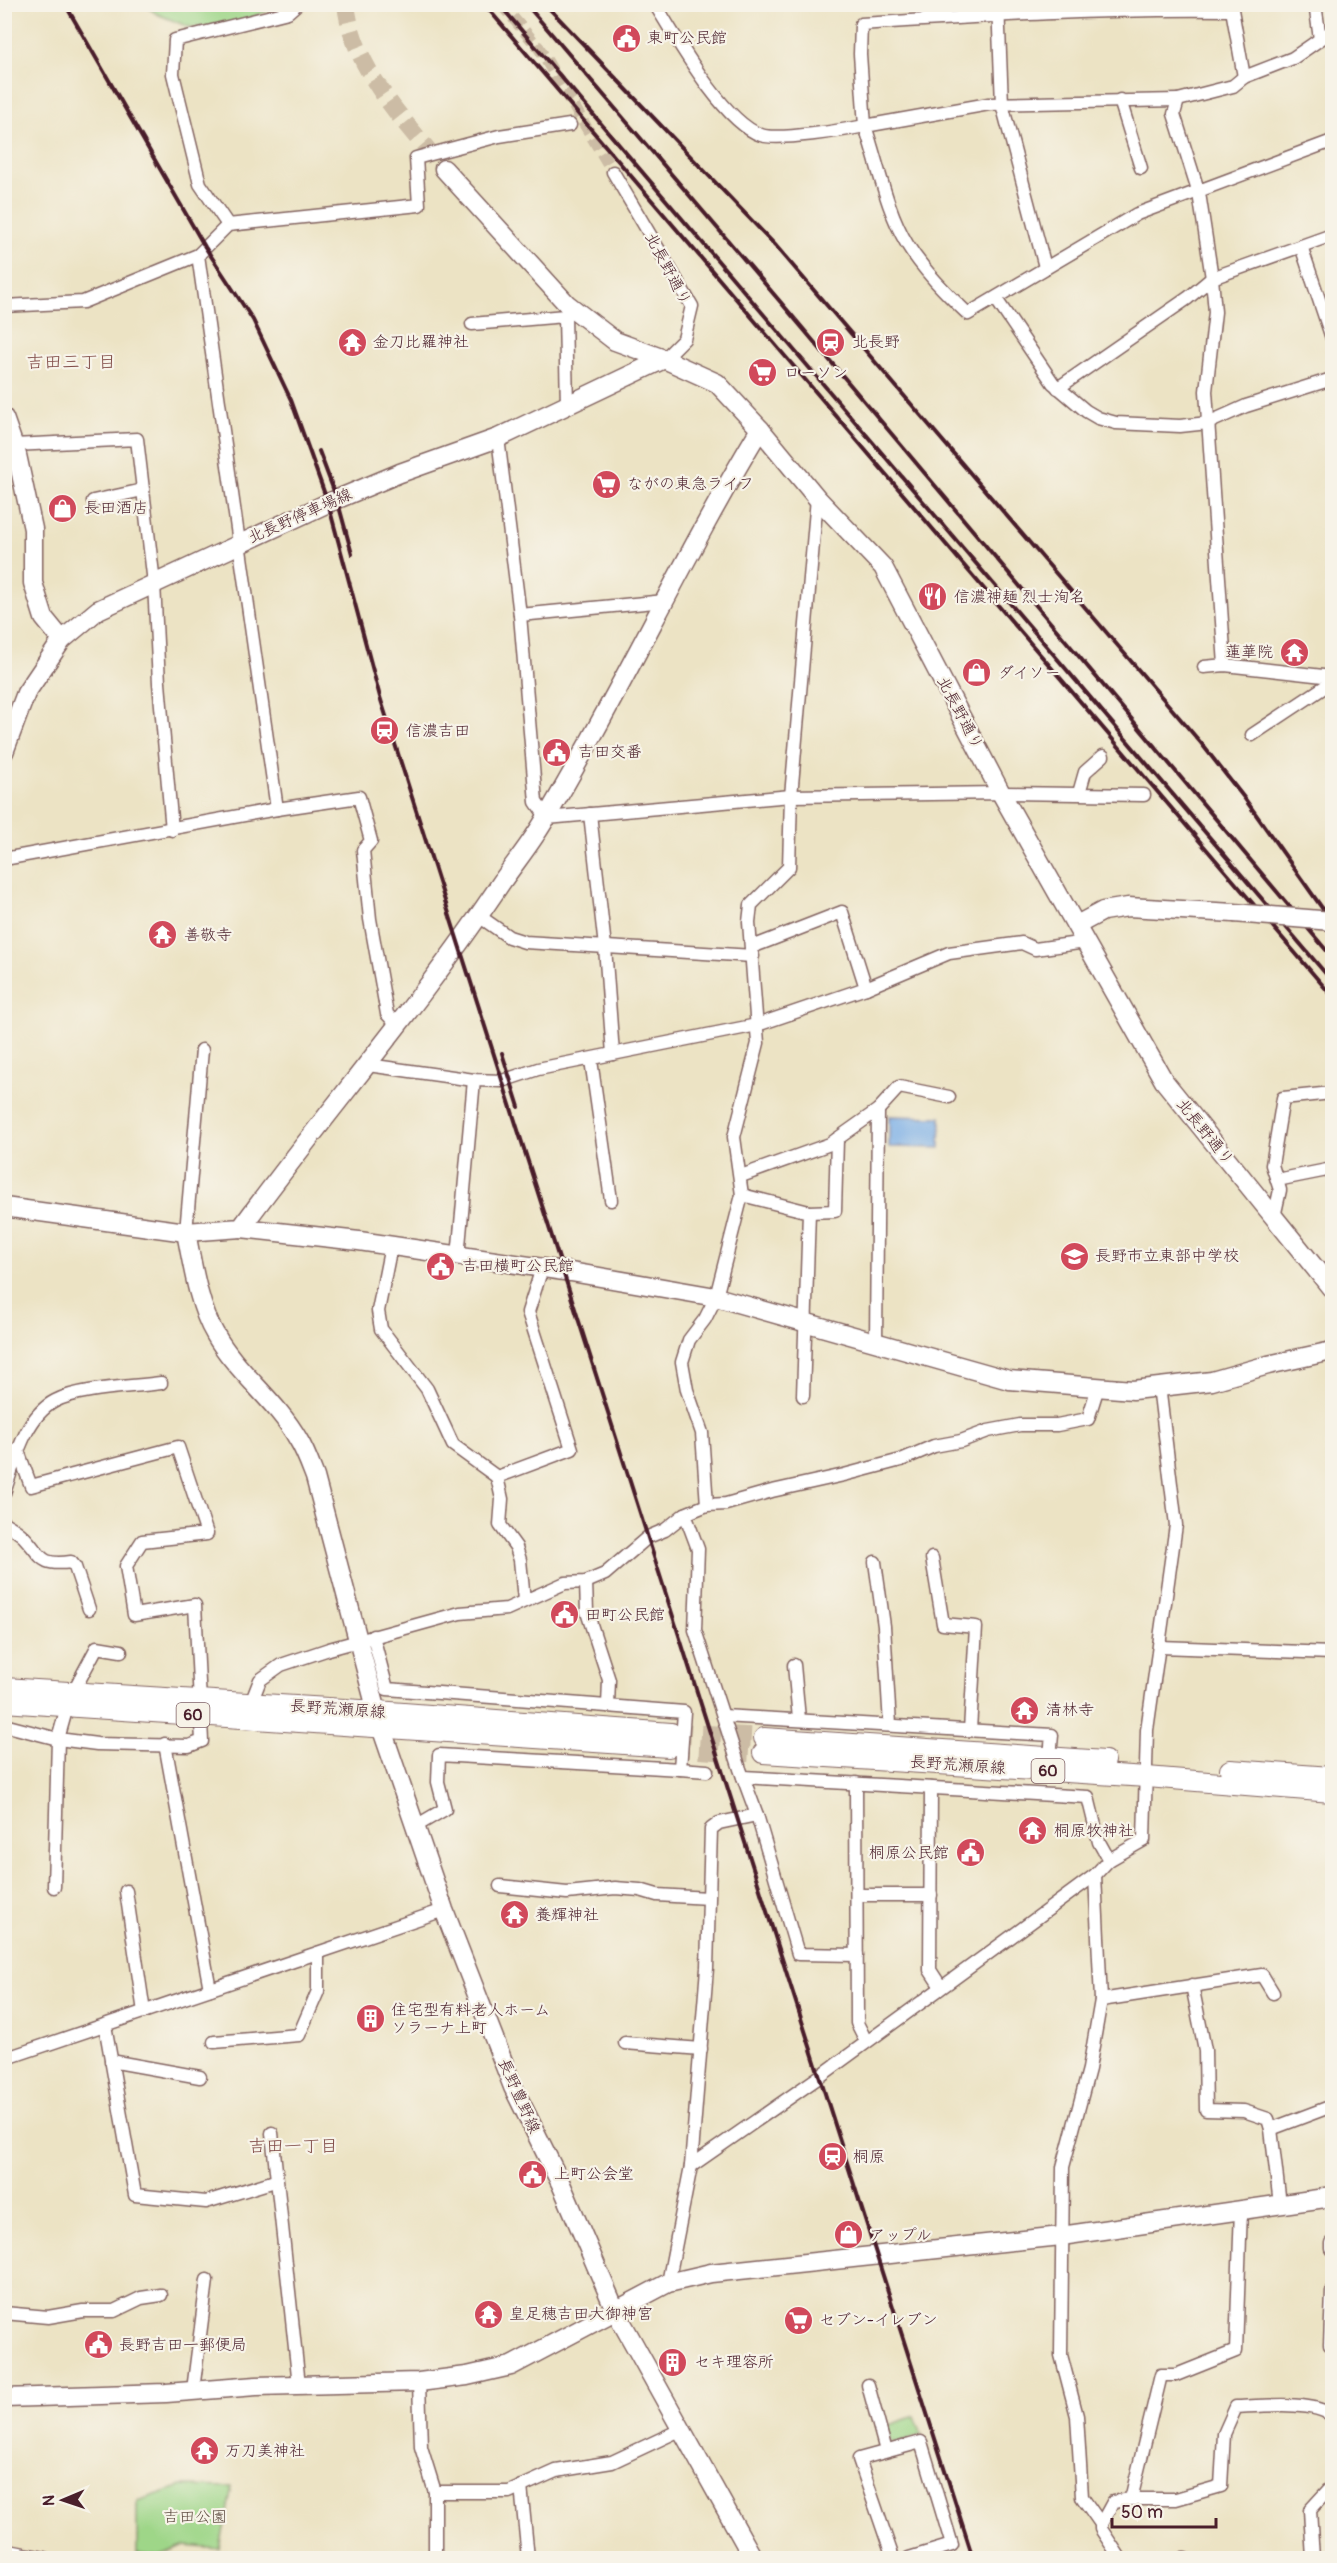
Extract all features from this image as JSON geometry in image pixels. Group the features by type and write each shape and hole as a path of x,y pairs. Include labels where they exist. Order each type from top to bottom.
{"main road":[{"name":"長野荒瀬原線","path":"4,1688 70,1699 670,1739"},
{"name":"長野荒瀬原線","path":"4,1702 70,1699"},
{"name":"長野荒瀬原線","path":"200,1708 251,1703 379,1719"},
{"name":"長野荒瀬原線","path":"763,1746 1147,1771 1332,1792"},
{"name":"長野荒瀬原線","path":"1147,1771 1332,1777"}],"street":[{"path":"228,225 200,184 173,74 175,40 288,12 297,4"},
{"path":"656,4 696,68 741,124 762,136 814,134 1002,104 1178,100 1233,86 1244,77 1293,57 1332,31"},
{"path":"1315,4 1320,39"},
{"path":"1244,77 1231,7 998,10 861,24 860,54 865,126 892,212 907,244 940,286 968,314 1137,214 1199,193 1332,141"},
{"path":"998,10 1002,104 1045,267"},
{"path":"1120,100 1141,168"},
{"path":"1178,100 1174,114 1199,193 1215,312 1208,364 1208,423 1225,665"},
{"path":"4,306 83,302 198,255 228,225 419,205 416,158 499,136 570,125"},
{"path":"444,169 567,304 615,341 664,359"},
{"name":"北長野通り","path":"613,172 692,306 684,339 664,359 717,383 760,429 817,498 883,567 1001,793 1164,1081 1332,1289"},
{"path":"1058,388 1188,298 1212,278 1332,235"},
{"path":"1301,246 1328,313 1332,338"},
{"path":"198,255 277,809"},
{"path":"996,299 1058,388 1098,418 1116,423 1180,426 1208,423 1246,406 1332,379"},
{"path":"472,324 565,316 567,405"},
{"name":"北長野停車場線","path":"4,752 26,693 63,640 98,610 239,543 400,472 498,438 664,359"},
{"path":"4,418 14,445 33,529 33,583 44,618 63,640"},
{"path":"241,1228 282,1172 398,1026 547,818 718,499 760,429"},
{"path":"498,438 520,615 536,802 547,818"},
{"path":"14,445 137,439 154,583 159,683 172,830"},
{"path":"93,501 143,490"},
{"path":"707,1505 702,1433 687,1390 682,1362 689,1340 705,1319 716,1297 742,1195 734,1137 758,1043 749,922 751,905 789,867 791,796 817,498"},
{"path":"520,615 665,601"},
{"path":"1204,667 1225,665 1332,680"},
{"path":"1252,735 1332,680"},
{"path":"1079,793 1085,772 1103,756"},
{"path":"547,818 791,796 1001,793 1144,795"},
{"path":"4,860 277,809 359,797 371,841 363,850 372,930 387,1014 398,1026"},
{"path":"590,814 605,947 613,1054"},
{"path":"1077,925 1103,911 1128,907 1332,921"},
{"path":"479,916 509,937 525,942 605,947 752,951 842,912 866,988"},
{"path":"368,1065 474,1080 502,1081 538,1070 757,1025 866,988 950,953 1022,943 1035,949 1086,942"},
{"path":"186,1232 202,1050"},
{"path":"591,1060 611,1200"},
{"path":"458,1257 474,1080"},
{"path":"741,1176 830,1144 878,1110 899,1087 950,1097"},
{"path":"1274,1217 1280,1190 1272,1165 1283,1098 1332,1093"},
{"path":"876,1342 878,1110"},
{"path":"742,1195 809,1212 836,1211 837,1139"},
{"path":"1277,1180 1332,1169"},
{"path":"4,1207 186,1232 241,1228 391,1246 716,1297 1009,1380 1133,1390 1212,1381 1268,1365 1332,1352"},
{"path":"803,1396 809,1212"},
{"name":"長野豊野線","path":"186,1232 196,1281 214,1333 245,1376 275,1407 298,1439 315,1477 366,1638 379,1719 444,1910 513,2087 561,2184 616,2312 753,2559"},
{"path":"391,1246 378,1311 381,1329 427,1389 453,1445 496,1477 502,1499 501,1525 516,1547 520,1560 524,1600"},
{"path":"496,1477 572,1449 528,1311 542,1268"},
{"path":"4,1493 18,1451 35,1418 54,1401 84,1393 160,1383"},
{"path":"691,2166 819,2077 1095,1875 1109,1860 1144,1840 1150,1701 1160,1647 1176,1525 1159,1386"},
{"path":"251,1703 260,1680 281,1665 366,1638 460,1613 507,1609 565,1583 586,1582 605,1574 654,1533 665,1530 685,1514 707,1505 726,1504 901,1460 934,1446 961,1441 988,1431 1020,1425 1057,1425 1088,1419 1098,1387"},
{"path":"4,1725 58,1739 97,1744 189,1746 202,1741 195,1605 134,1615 126,1566 142,1541 207,1534 178,1447 31,1486 18,1451"},
{"path":"4,1450 18,1451"},
{"path":"685,1514 698,1549 695,1630 757,1815 798,1954 857,1955"},
{"path":"4,1523 24,1537 43,1561 54,1564 71,1562 75,1567 89,1609"},
{"path":"932,1558 943,1624 976,1627 970,1730"},
{"path":"875,1562 884,1626 890,1725"},
{"path":"586,1582 587,1612 609,1680 608,1706"},
{"path":"366,1638 387,1689 684,1712 680,1769"},
{"path":"54,1887 58,1739 70,1699 97,1647 121,1651"},
{"path":"1160,1647 1332,1653"},
{"path":"794,1665 799,1719"},
{"path":"723,1716 1052,1735 1050,1794"},
{"path":"165,1744 210,1989"},
{"path":"416,1826 445,1809 438,1782 439,1755 707,1771"},
{"path":"743,1777 1089,1797 1099,1842 1109,1860"},
{"path":"856,1783 857,2023 866,2041"},
{"path":"931,1788 930,1970 941,1987"},
{"path":"668,2283 691,2166 707,1968 711,1829 719,1823 757,1815"},
{"path":"1095,1875 1101,2000 1089,2069 1063,2167 1061,2355 1077,2416 1082,2496 1101,2524 1101,2529 1120,2559"},
{"path":"500,1886 567,1893 615,1888 640,1890 657,1895 708,1898"},
{"path":"126,1891 144,2012"},
{"path":"857,1895 931,1894"},
{"path":"4,2059 444,1910"},
{"path":"214,2042 298,2035 318,1991 318,1953"},
{"path":"1101,2000 1192,1984 1262,1975 1273,1993"},
{"path":"1192,1984 1205,2050 1206,2110 1244,2111 1268,2119 1280,2204"},
{"path":"105,2025 135,2195 206,2202 275,2181"},
{"path":"625,2043 701,2049"},
{"path":"111,2061 200,2078"},
{"path":"1271,2129 1332,2106"},
{"path":"272,2133 275,2181 299,2385"},
{"path":"4,2398 419,2382 467,2376 511,2366 668,2283 711,2273 1061,2236 1332,2197"},
{"path":"1131,2499 1161,2375 1176,2375 1236,2351 1241,2209"},
{"path":"1332,2243 1332,2249"},
{"path":"193,2390 207,2280"},
{"path":"1330,2345 1332,2292"},
{"path":"4,2313 48,2317 83,2311 114,2311 141,2298 161,2295"},
{"path":"419,2382 421,2447 435,2492 435,2559"},
{"path":"868,2385 886,2451"},
{"path":"1101,2524 1113,2502 1131,2499 1176,2499 1221,2486 1224,2434 1236,2407 1284,2405 1326,2411 1332,2416"},
{"path":"435,2492 509,2492 556,2472 612,2462 680,2430"},
{"path":"893,2559 859,2459 921,2442 952,2545 909,2559"},
{"path":"521,2486 528,2559"},
{"path":"1313,2559 1310,2510 1332,2486"},
{"path":"4,2550 18,2555 45,2559"}],"green space":[{"path":"144,5 282,5 229,27 189,27 157,14"},
{"path":"915,2416 922,2435 895,2443 890,2441 886,2426"},
{"name":"吉田公園","path":"182,2486 232,2487 220,2549 185,2546 159,2557 137,2554 137,2501"}],"water":[{"path":"889,1116 941,1117 940,1148 889,1147"}],"tunnel":[{"path":"346,4 351,28 370,72 397,113 444,169"},
{"path":"501,4 539,48 613,172"},
{"path":"671,1733 764,1738"},
{"path":"669,1747 763,1753"}],"railway":[{"path":"65,4 205,247 253,320 291,400 328,503 380,697 973,2558"},
{"path":"484,4 1332,996"},
{"path":"499,4 1332,981"},
{"path":"526,4 789,312 1332,957"},
{"path":"545,4 776,246 1201,743 1245,799 1332,922"},
{"path":"319,451 337,499 352,554"},
{"path":"502,1053 519,1107"}],"place":[{"name":"東町公民館","path":"626,38"},
{"name":"金刀比羅神社","path":"352,342"},
{"name":"北長野","path":"831,342"},
{"name":"ローソン","path":"763,373"},
{"name":"ながの東急ライフ","path":"606,484"},
{"name":"長田酒店","path":"63,508"},
{"name":"信濃神麺 烈士洵名","path":"933,597"},
{"name":"蓮華院","path":"1294,652"},
{"name":"ダイソー","path":"977,673"},
{"name":"信濃吉田","path":"385,731"},
{"name":"吉田交番","path":"557,752"},
{"name":"善敬寺","path":"163,935"},
{"name":"長野市立東部中学校","path":"1074,1256"},
{"name":"吉田横町公民館","path":"441,1266"},
{"name":"田町公民館","path":"564,1615"},
{"name":"清林寺","path":"1025,1710"},
{"name":"桐原牧神社","path":"1033,1831"},
{"name":"桐原公民館","path":"970,1853"},
{"name":"養輝神社","path":"514,1915"},
{"name":"住宅型有料老人ホーム ソラーナ上町","path":"370,2019"},
{"name":"桐原","path":"832,2157"},
{"name":"上町公会堂","path":"533,2174"},
{"name":"アップル","path":"848,2235"},
{"name":"皇足穂吉田大御神宮","path":"488,2314"},
{"name":"セブン-イレブン","path":"798,2320"},
{"name":"長野吉田一郵便局","path":"98,2345"},
{"name":"セキ理容所","path":"673,2362"},
{"name":"万刀美神社","path":"204,2451"}],"district":[{"name":"吉田三丁目","path":"71,362"},
{"name":"吉田一丁目","path":"293,2146"}]}
